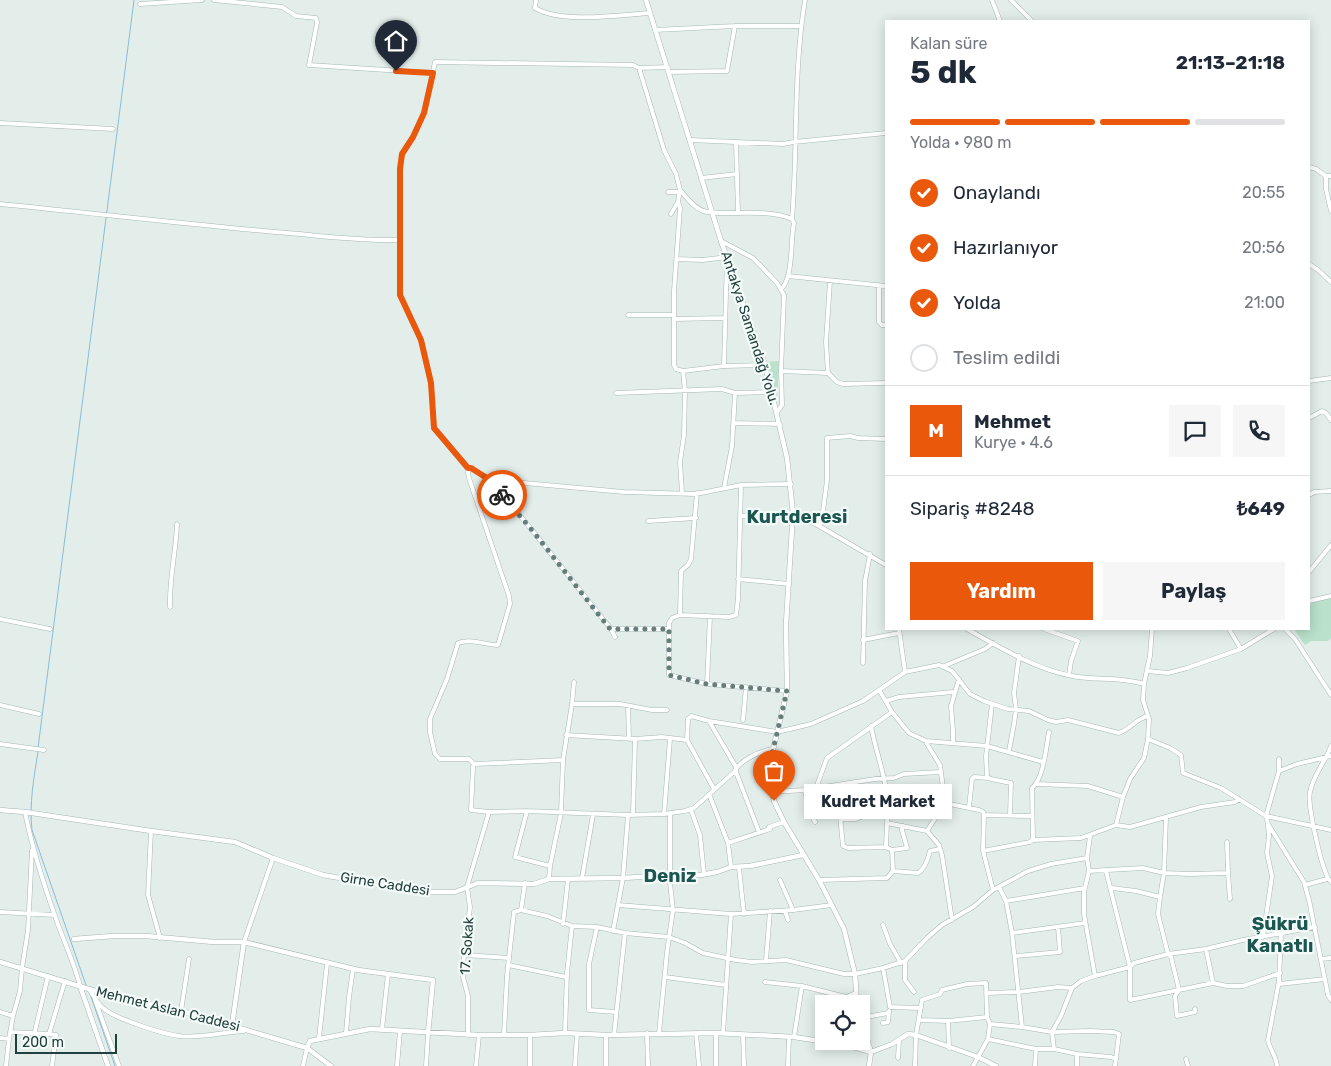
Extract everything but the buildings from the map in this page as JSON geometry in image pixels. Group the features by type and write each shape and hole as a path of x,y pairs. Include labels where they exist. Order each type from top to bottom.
{"street":[{"path":"140,4 202,0"},
{"path":"214,0 282,7 296,16 316,18 317,23 309,65 433,73"},
{"path":"536,0 535,8 558,16 650,13"},
{"name":"Antakya Samandağ Yolu.","path":"646,0 721,240 765,365 780,424 791,484 793,515 786,624 787,691 771,758 770,782 774,801 784,822 819,880 844,929 855,974 856,993"},
{"path":"781,289 788,276 794,223 792,219 795,175 796,82 804,0"},
{"path":"992,0 1000,20"},
{"path":"1011,0 1031,20"},
{"path":"656,30 735,26 800,26"},
{"path":"615,637 532,530 490,480 468,468 434,428 431,383 421,340 400,295 399,197 402,154 413,137 424,113 436,62 633,65 639,68 727,71 735,26"},
{"path":"639,68 664,150 676,174 680,191 678,202 671,214"},
{"path":"0,123 113,128"},
{"path":"690,140 783,144 885,133"},
{"path":"736,142 738,213"},
{"path":"1310,167 1326,176 1331,176"},
{"path":"701,178 737,174"},
{"path":"1326,176 1326,189 1331,211"},
{"path":"680,191 694,206 703,211 778,214 792,219"},
{"path":"668,192 680,191"},
{"path":"678,202 680,208 674,317 674,365 676,369 683,371 724,366 765,365"},
{"path":"0,204 238,229 333,237 400,240"},
{"path":"721,240 753,258 781,289 784,295 781,371 782,405 777,412"},
{"path":"677,259 703,260 727,257 724,366"},
{"path":"1310,265 1331,282"},
{"path":"788,276 885,286"},
{"path":"828,374 826,342 830,281"},
{"path":"879,285 879,322 885,325"},
{"path":"628,315 724,318"},
{"path":"682,493 680,462 684,435 685,391 683,371"},
{"path":"781,371 828,374 840,384 885,383"},
{"path":"1310,382 1331,378"},
{"path":"616,393 722,389 735,392 772,392"},
{"path":"724,488 732,446 735,392"},
{"path":"1310,417 1322,411 1331,420"},
{"path":"734,423 780,424"},
{"path":"819,526 822,519 827,480 827,438 850,436 885,439"},
{"path":"468,468 469,478 510,604 498,644 489,645 464,640 458,643 448,679 430,719 430,732 435,754 440,759 470,759 474,764 471,810 594,815 664,814 691,810 734,772 736,767 757,753 773,749"},
{"path":"490,480 624,492 682,493 697,493 740,484 791,484"},
{"path":"740,484 740,553 736,615 729,617 680,615 672,618 669,623 669,675 707,684 787,691"},
{"path":"1310,494 1314,492 1331,491"},
{"path":"680,615 681,572 682,568 688,565 691,559 697,493"},
{"path":"740,516 793,515 819,526 885,563"},
{"path":"648,521 696,518"},
{"path":"170,607 177,524"},
{"path":"1310,571 1331,545"},
{"path":"863,663 865,581 870,554"},
{"path":"738,579 789,584"},
{"path":"1310,601 1331,596"},
{"path":"707,684 710,616"},
{"path":"0,619 50,629"},
{"path":"610,629 669,629"},
{"path":"969,630 1019,656 1069,675 1082,678 1127,679 1144,684"},
{"path":"1047,630 1078,641 1069,675"},
{"path":"1116,825 1123,797 1130,779 1144,758 1148,739 1148,716 1143,700 1152,630"},
{"path":"1230,630 1240,649"},
{"path":"1146,671 1168,673 1178,671 1240,649 1272,630"},
{"path":"1286,630 1295,638 1331,695"},
{"path":"863,640 899,631 905,672"},
{"path":"944,666 985,649 993,643"},
{"path":"1009,751 1016,709 1014,693 1019,656"},
{"path":"714,789 687,740 688,719 691,716 709,721 777,732 811,724 863,701 905,672 935,665 944,666 952,671 970,694 992,704 1029,711 1056,722 1068,720 1118,733 1140,718 1148,716"},
{"path":"952,742 953,726 950,709 953,692 959,679"},
{"path":"549,879 561,813 563,760 574,682"},
{"path":"743,720 746,687"},
{"path":"879,690 892,712 908,733 926,741 987,746 1043,762"},
{"path":"886,701 899,697 953,692"},
{"path":"0,704 39,714"},
{"path":"572,704 620,704 652,710 667,710"},
{"path":"989,778 986,759 992,704"},
{"path":"628,706 629,738"},
{"path":"816,788 827,758 892,712"},
{"path":"709,721 736,767 736,772 759,832"},
{"path":"871,726 885,779 888,813 886,847"},
{"path":"1033,840 1032,788 1037,784 1049,732"},
{"path":"566,735 687,740"},
{"path":"613,932 623,878 631,815 635,738"},
{"path":"664,814 670,738"},
{"path":"1148,739 1181,755 1184,773 1221,788 1266,816 1331,830"},
{"path":"926,741 940,765 945,803 927,831"},
{"path":"0,744 44,750"},
{"path":"1305,886 1329,880 1320,856 1309,793 1329,757 1331,746"},
{"path":"1279,771 1297,764 1329,757"},
{"path":"1264,937 1272,876 1267,853 1269,836 1266,816 1279,771 1279,759"},
{"path":"474,764 563,760"},
{"path":"773,792 805,790 885,779 904,774 941,772"},
{"path":"969,807 972,779 974,777 989,778 1011,783 1010,815"},
{"path":"842,819 861,817 854,782"},
{"path":"1037,784 1088,786 1123,797"},
{"path":"837,785 844,846 848,848 886,847 892,850 907,848 902,830 903,826"},
{"path":"805,790 809,810 815,822"},
{"path":"709,794 728,843 731,867"},
{"path":"983,850 1033,840 1081,838 1116,825 1130,827 1201,808 1236,802 1239,799"},
{"path":"945,803 969,807 983,812 983,850 993,890"},
{"name":"Girne Caddesi","path":"0,810 235,842 272,858 323,875 420,892 455,892 478,883 534,884 549,879 704,874 731,867 739,868 803,855"},
{"path":"691,810 700,835 704,874"},
{"path":"24,812 32,848 108,1066"},
{"path":"467,887 489,812"},
{"path":"526,812 515,857 550,866"},
{"path":"659,1033 673,910 670,875 670,813"},
{"path":"582,878 594,815"},
{"path":"984,815 1032,816"},
{"path":"1166,818 1164,872 1158,914 1179,990 1175,996 1177,1016 1195,1012 1195,1009"},
{"path":"728,843 770,830 769,827 784,822"},
{"path":"887,822 927,831 940,849 952,920"},
{"path":"1268,824 1294,864 1305,886 1328,995 1331,1000"},
{"path":"151,832 148,895 160,938"},
{"path":"1090,836 1087,858 1089,871 1085,888 1084,914 1094,976"},
{"path":"1227,842 1230,899"},
{"path":"6,1066 10,1032 20,991 28,930 32,848"},
{"path":"893,871 918,873 927,862 930,851 940,849"},
{"path":"819,880 887,878 893,871 892,850"},
{"path":"232,1025 244,942 272,858"},
{"path":"504,1034 508,965 514,912 521,910 547,916 572,926 597,926 613,932 670,937 703,953 728,958 752,962 786,960 844,974 855,974 903,962 926,938 942,925 973,906 993,890 1028,871 1051,864 1087,858"},
{"path":"739,868 744,914"},
{"path":"1089,871 1143,868 1190,874 1228,873"},
{"path":"1106,871 1112,888 1130,966 1130,1000 1213,983 1227,986 1243,986 1280,974"},
{"path":"563,924 568,879"},
{"path":"780,880 793,910"},
{"path":"521,910 525,884"},
{"name":"17. Sokak","path":"467,887 470,907 462,973 468,996 468,1035"},
{"path":"1000,887 1006,901 1012,933 1022,1027"},
{"path":"1006,901 1085,888"},
{"path":"1112,888 1160,897"},
{"path":"618,905 732,914 832,905"},
{"path":"785,910 788,920"},
{"path":"766,960 770,911"},
{"path":"0,912 55,916"},
{"path":"722,1033 732,914"},
{"path":"1012,933 1085,923"},
{"path":"883,925 890,944 903,962 905,980 914,992"},
{"path":"565,1033 566,977 572,926"},
{"path":"597,926 589,964 589,1010 616,1012"},
{"path":"1015,956 1060,952 1058,927"},
{"path":"1054,1049 1052,1032 1062,1016 1072,988 1081,981 1168,954 1206,949 1314,927"},
{"path":"614,1035 625,933"},
{"path":"1278,1066 1276,1055 1268,1044 1268,1040 1279,984 1282,934"},
{"path":"74,939 146,936 244,942 304,956 327,964 433,980 426,1066"},
{"path":"1206,949 1213,983"},
{"path":"465,955 509,958"},
{"path":"1321,959 1331,958"},
{"path":"180,1011 189,959"},
{"name":"Mehmet Aslan Caddesi","path":"0,962 92,990 250,1030 307,1048 331,1066"},
{"path":"319,1038 327,964"},
{"path":"508,965 566,977"},
{"path":"883,968 890,1007 888,1022 883,1023"},
{"path":"346,1034 348,997 353,969"},
{"path":"382,1029 388,974"},
{"path":"34,1035 48,976"},
{"path":"665,977 726,985"},
{"path":"1279,984 1325,979"},
{"path":"49,1034 65,981"},
{"path":"765,982 802,986 846,997 856,993"},
{"path":"914,1066 916,1035 922,1000 940,994 942,990 967,984 986,983 987,1017 990,1024 988,1039 973,1066"},
{"path":"788,1066 791,1037 802,986"},
{"path":"87,987 103,1009 126,1020 179,1036 213,1035 250,1030"},
{"path":"986,993 1019,992 1058,987 1072,988"},
{"path":"94,996 119,1066"},
{"path":"890,1007 921,1008"},
{"path":"0,1012 13,1016"},
{"path":"870,1017 888,1013"},
{"path":"920,1020 948,1021 987,1017"},
{"path":"948,1021 949,1048"},
{"path":"990,1024 1052,1032 1114,1032 1119,1034 1115,1066"},
{"path":"303,1066 310,1041 370,1029 468,1035 722,1033 791,1037 846,1045 871,1052 908,1034 916,1035 996,1066"},
{"path":"397,1066 400,1031"},
{"path":"10,1032 56,1035 52,1066"},
{"path":"696,1033 699,1066"},
{"path":"716,1033 716,1066"},
{"path":"575,1066 576,1034"},
{"path":"647,1034 648,1066"},
{"path":"476,1066 479,1035"},
{"path":"530,1035 530,1066"},
{"path":"606,1035 606,1066"},
{"path":"743,1035 744,1066"},
{"path":"0,1038 9,1039"},
{"path":"988,1039 1036,1049 1054,1049 1116,1059"},
{"path":"898,1058 899,1040"},
{"path":"869,1066 870,1049"},
{"path":"1036,1049 1036,1066"},
{"path":"1077,1054 1077,1066"},
{"path":"1186,1059 1188,1066"}],"green space":[{"path":"779,361 777,403 766,362"},
{"path":"1331,597 1331,638 1328,641 1311,641 1305,645 1295,630 1310,630 1310,604 1315,600"}],"waterway":[{"path":"38,748 134,0"},
{"path":"38,752 32,800 32,830 87,988"},
{"path":"89,991 115,1066"}],"way so far":[{"path":"502,495 610,629 669,629 669,675 707,684 787,691 771,758 770,782 774,801"}],"place":[{"name":"Kudret Market","path":"774,801"}],"district":[{"name":"Kurtderesi","path":"797,516"},
{"name":"Deniz","path":"670,875"},
{"name":"Şükrü Kanatlı","path":"1280,934"}],"route":[{"path":"396,71 433,73 424,113 413,137 402,154 399,207 400,295 421,340 431,383 434,428 468,468 490,480 502,495"}]}
